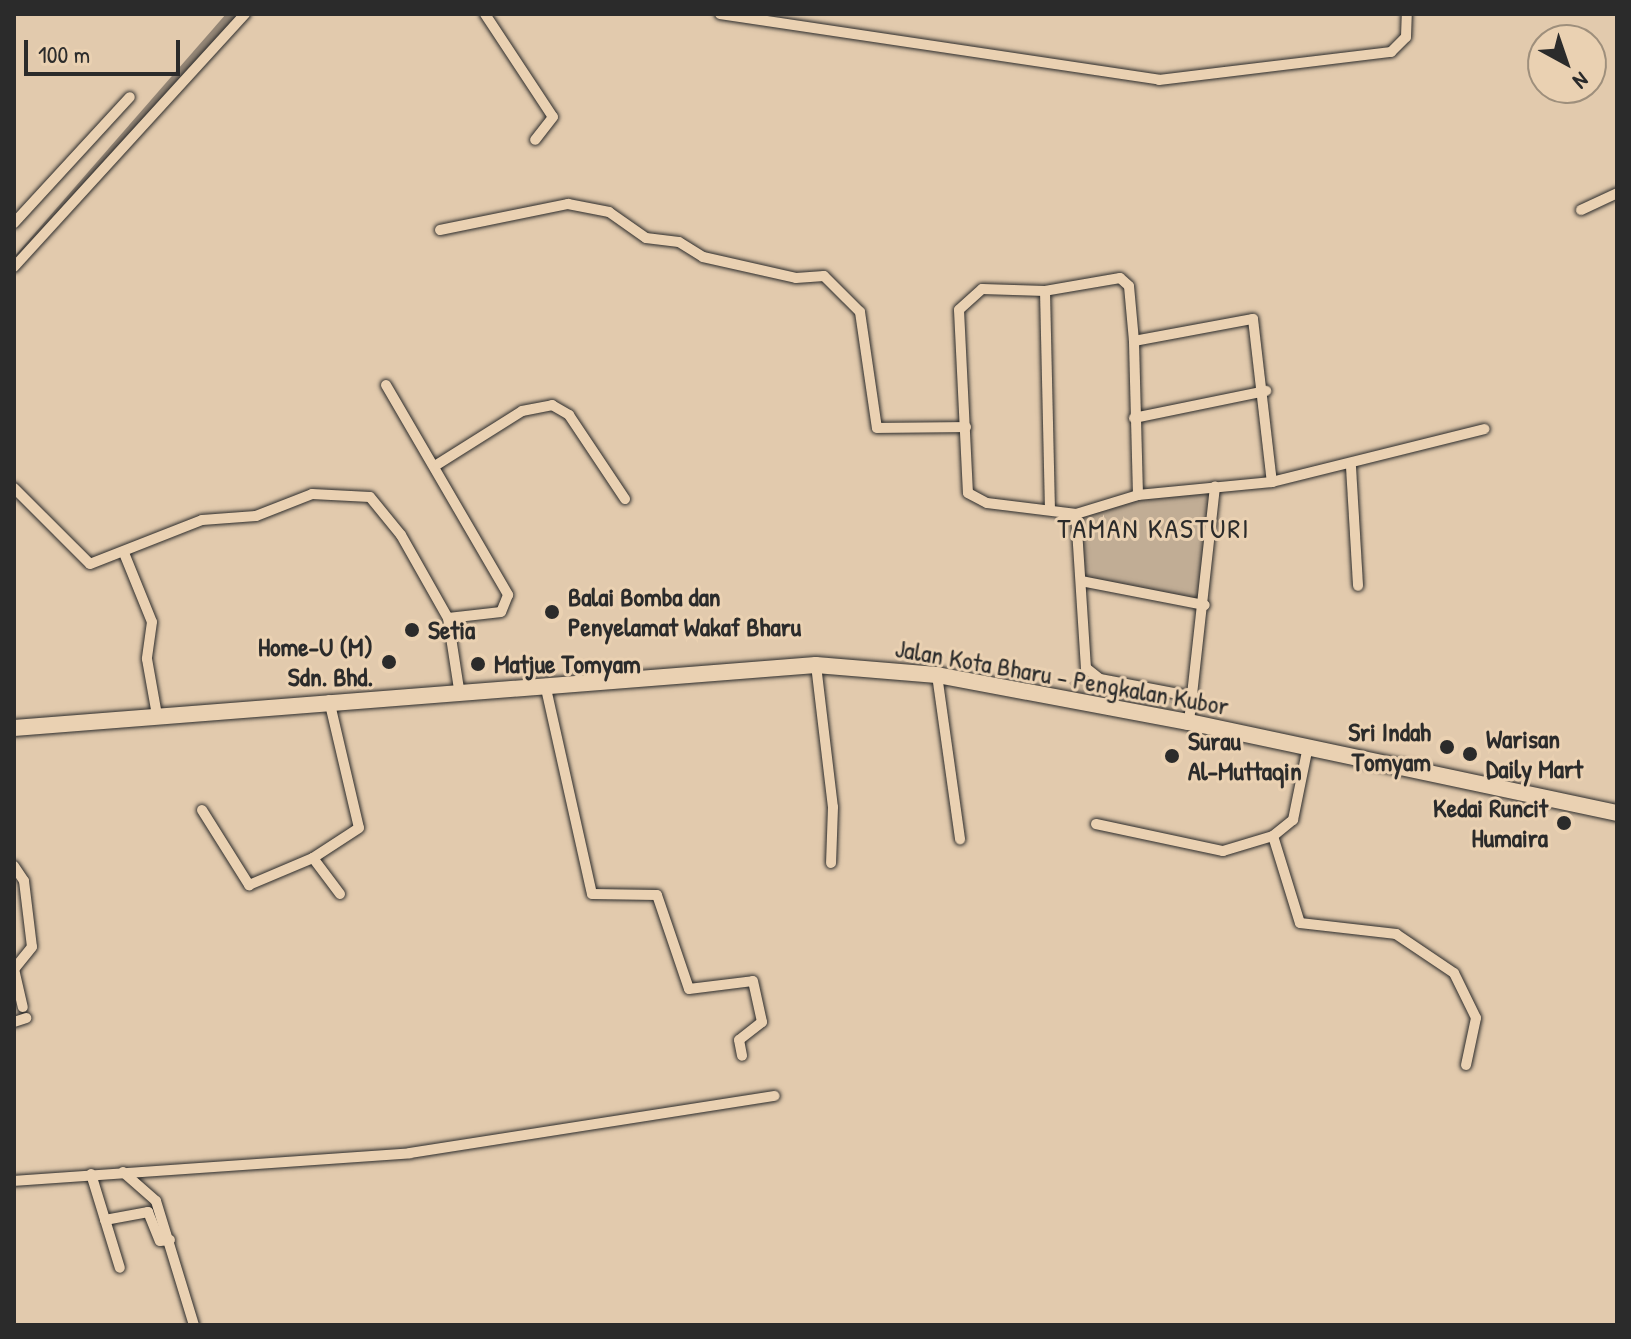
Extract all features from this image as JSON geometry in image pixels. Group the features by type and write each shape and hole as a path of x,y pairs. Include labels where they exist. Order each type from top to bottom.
{"main road":[{"name":"Jalan Kota Bharu - Pengkalan Kubor","path":"14,728 545,682 816,665 937,675 1308,746 1617,813"}],"street":[{"path":"14,267 245,14"},
{"path":"485,14 551,114 535,140"},
{"path":"720,14 1159,80 1391,52 1406,37 1407,14"},
{"path":"14,223 130,97"},
{"path":"1581,210 1617,193"},
{"path":"440,230 568,204 611,213 647,239 679,242 703,257 796,278 824,276 860,312 877,428 966,427"},
{"path":"1138,495 1134,341 1129,286 1120,278 1045,291 982,289 963,300 968,493 987,503 1076,514 1138,495 1272,482 1351,467 1484,429"},
{"path":"1045,291 1050,509"},
{"path":"1134,341 1253,319 1266,391 1272,482"},
{"path":"386,385 438,464 509,599 496,613 448,618"},
{"path":"1134,418 1266,391"},
{"path":"438,464 522,411 552,405 569,415 625,499"},
{"path":"1351,467 1358,586"},
{"path":"1189,722 1205,605 1215,486"},
{"path":"14,488 86,562 124,553 204,520 256,516 322,492 361,494 393,522 448,618 459,689"},
{"path":"1076,514 1084,659 1092,675 1194,697"},
{"path":"124,553 152,622 147,659 157,715"},
{"path":"1081,581 1205,605"},
{"path":"816,665 833,807 831,863"},
{"path":"937,675 960,839"},
{"path":"545,682 592,894 657,895 689,989 753,981 762,1022 739,1040 742,1056"},
{"path":"202,810 249,885 313,858 359,828 329,700"},
{"path":"1096,824 1223,851 1273,836 1293,820 1308,746"},
{"path":"1273,836 1300,923 1396,934 1454,973 1476,1018 1466,1065"},
{"path":"313,858 340,894"},
{"path":"14,866 24,881 32,947 14,969 24,1013 14,1022"},
{"path":"14,1181 410,1153 775,1096"},
{"path":"122,1171 156,1201 194,1325"},
{"path":"91,1174 120,1268"},
{"path":"105,1220 148,1212 160,1241 170,1240"}],"shaded area":[{"path":"226,14 239,14 14,265 14,257"},
{"path":"1215,486 1205,605 1081,581 1076,515 1138,495"},
{"path":"1080,674 1080,684 1179,703 1173,710 1075,692 1069,683"}],"place":[{"name":"Balai Bomba dan Penyelamat Wakaf Bharu","path":"552,612"},
{"name":"Setia","path":"412,630"},
{"name":"Home-U (M) Sdn. Bhd.","path":"389,662"},
{"name":"Matjue Tomyam","path":"478,664"},
{"name":"Sri Indah Tomyam","path":"1447,747"},
{"name":"Warisan Daily Mart","path":"1470,754"},
{"name":"Surau Al-Muttaqin","path":"1172,756"},
{"name":"Kedai Runcit Humaira","path":"1564,823"}],"district":[{"name":"TAMAN KASTURI","path":"1154,528"}]}
